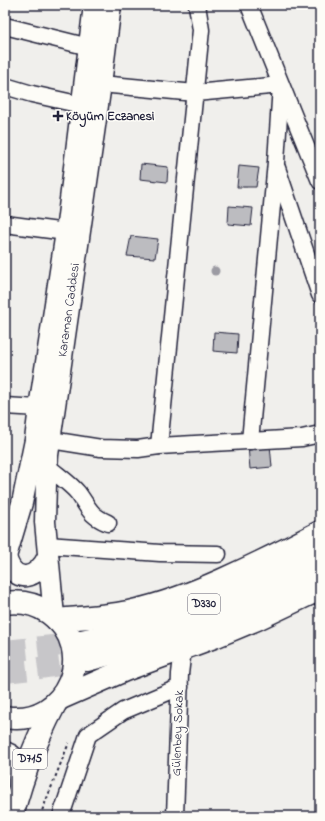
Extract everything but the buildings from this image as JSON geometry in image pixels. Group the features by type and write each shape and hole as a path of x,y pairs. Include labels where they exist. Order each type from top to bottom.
{"highway":[{"path":"56,618 113,615 131,612 168,602 248,568 320,532"},
{"name":"D330","path":"319,588 230,613 179,633 134,647 85,650 135,629 185,612 320,550"},
{"path":"58,701 125,670 236,628 319,588"},
{"path":"5,603 23,603 34,605 45,610 56,618 65,629 74,652 72,676 68,688 58,701 48,709 32,716 15,719 5,717"},
{"name":"D715","path":"12,816 20,785 40,734 58,701"},
{"path":"5,753 16,760 20,775 20,785"}],"main road":[{"name":"Karaman Caddesi","path":"6,559 24,495 34,440 66,232 94,5"},
{"name":"Karaman Caddesi","path":"56,618 47,550 45,522 47,466 111,5"},
{"path":"6,559 12,570 18,575 25,576 38,571 44,564 47,550"}],"street":[{"path":"159,446 202,30 197,5"},
{"path":"249,5 320,181"},
{"path":"5,26 89,47"},
{"path":"101,84 195,92 281,85"},
{"path":"250,441 276,162 281,85"},
{"path":"5,86 32,94 82,104"},
{"path":"276,162 320,295"},
{"path":"5,224 66,232"},
{"path":"5,406 38,408"},
{"path":"50,440 101,448 138,449 159,446 302,438 320,434"},
{"path":"47,466 77,492 89,511 100,520 108,523"},
{"path":"47,550 218,554"},
{"name":"Gülenbey Sokak","path":"175,816 180,674 183,649"},
{"path":"60,816 88,735 123,712 180,687"}],"path":[{"path":"40,816 72,737"}],"tunnel":[{"path":"5,651 62,645 82,641"},
{"path":"5,672 57,666 87,660"}],"place":[{"name":"Köyüm Eczanesi","path":"58,116"}]}
